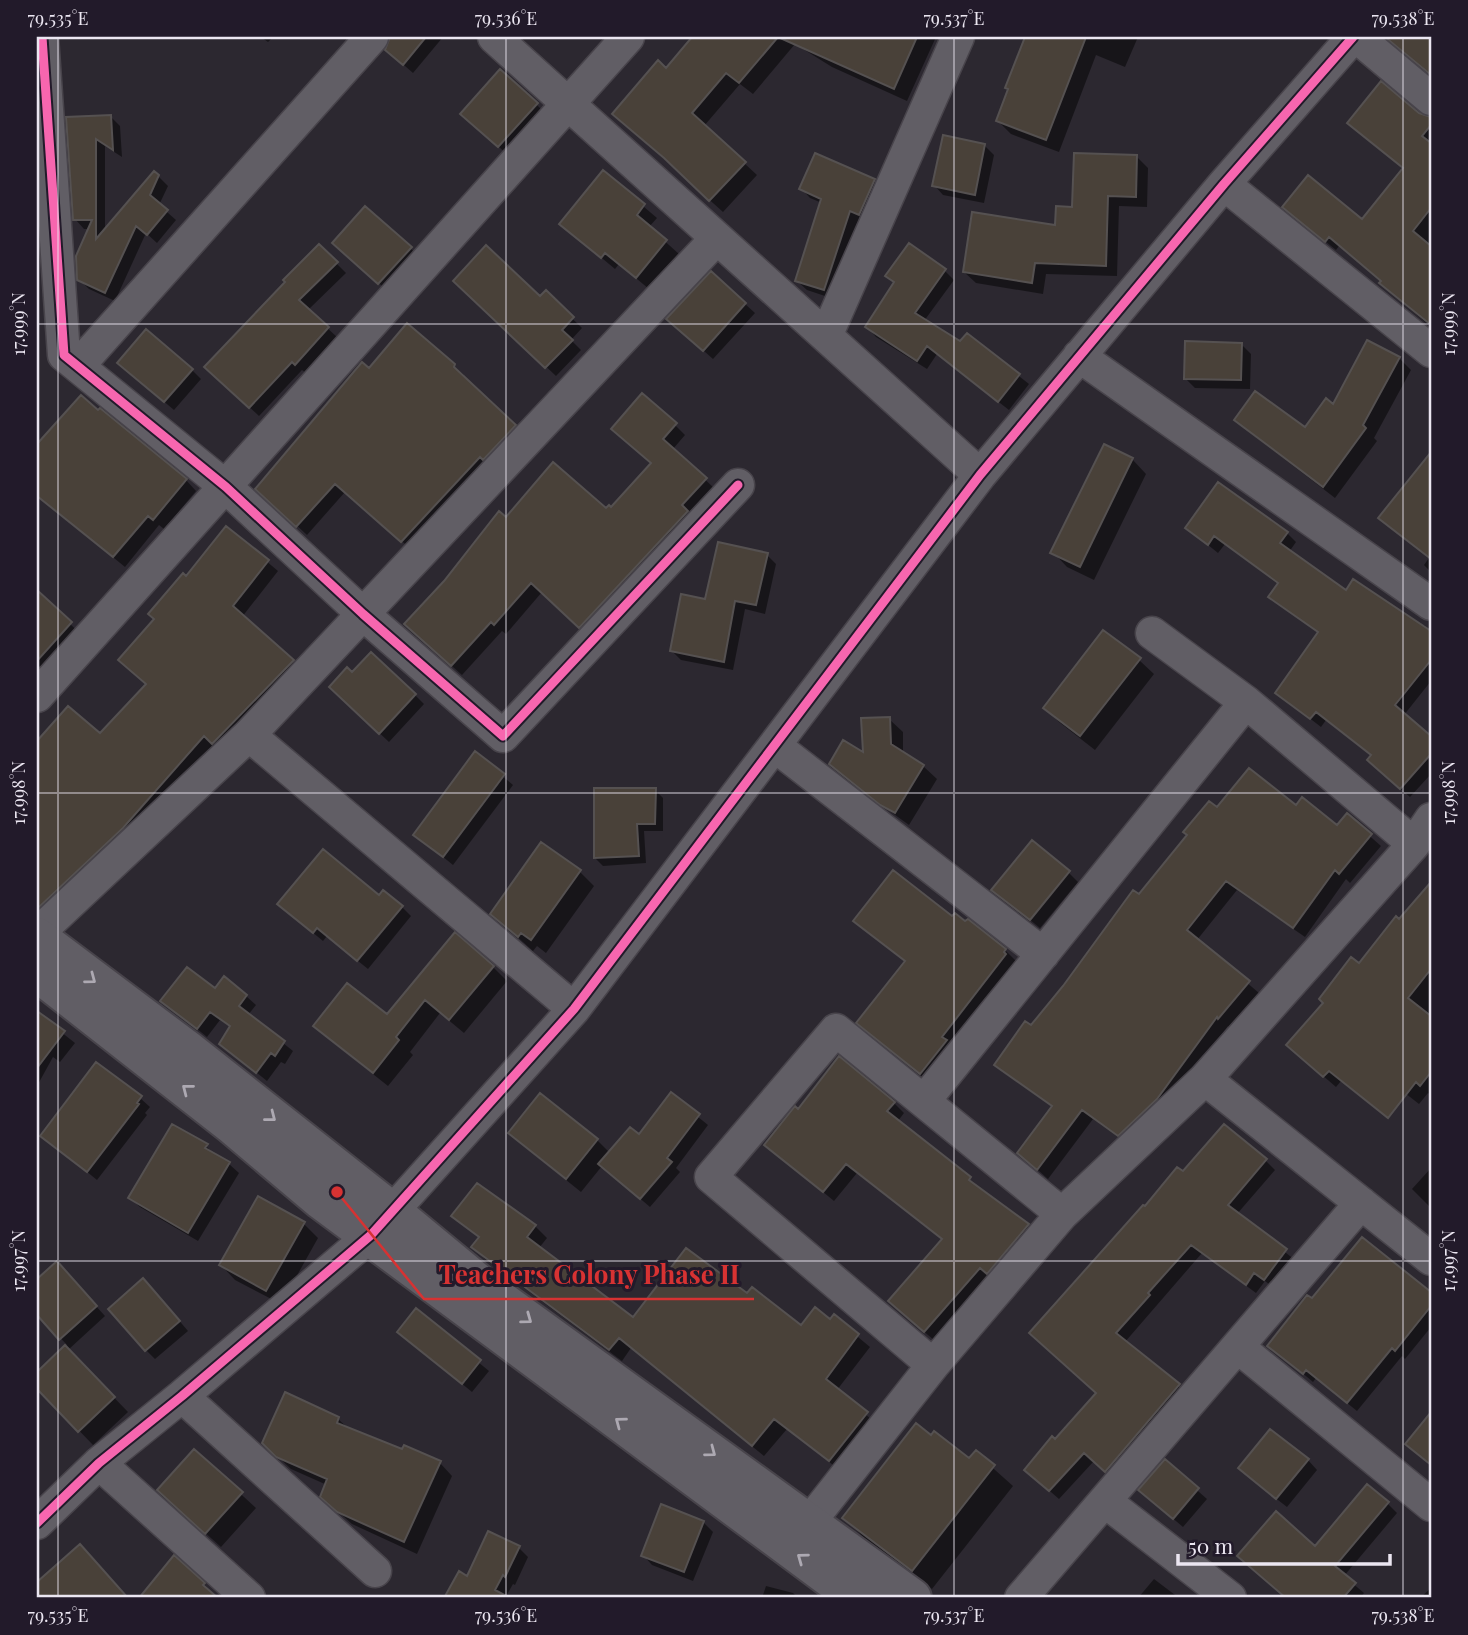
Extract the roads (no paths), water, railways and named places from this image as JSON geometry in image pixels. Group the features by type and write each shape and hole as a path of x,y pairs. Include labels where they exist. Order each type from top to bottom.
{"street":[{"path":"42,37 64,355 226,487 363,614 503,736 738,485"},
{"path":"78,366 372,37"},
{"path":"494,37 980,475"},
{"path":"37,696 628,37"},
{"path":"826,336 958,37"},
{"path":"37,1523 99,1463 181,1396 381,1223 574,1009 980,475 1223,184 1355,37 1431,99"},
{"path":"1223,184 1431,351"},
{"path":"717,238 249,735 37,936 186,1049 381,1223 425,1277 857,1598"},
{"path":"1079,356 1431,604"},
{"path":"808,1524 933,1365 1062,1214 1205,1079 1423,832 1152,633"},
{"path":"923,1101 1246,702"},
{"path":"249,735 574,1009"},
{"path":"775,746 1043,954"},
{"path":"37,972 231,1124 321,1200 381,1223 489,1292 912,1598"},
{"path":"933,1365 712,1177 836,1030 1062,1214"},
{"path":"1205,1079 1431,1259"},
{"path":"1021,1598 1361,1203"},
{"path":"1238,1347 1431,1505"},
{"path":"181,1396 375,1572"},
{"path":"99,1463 249,1598"},
{"path":"1106,1502 1230,1598"}],"place":[{"name":"Teachers Colony Phase II","path":"337,1192"}]}
